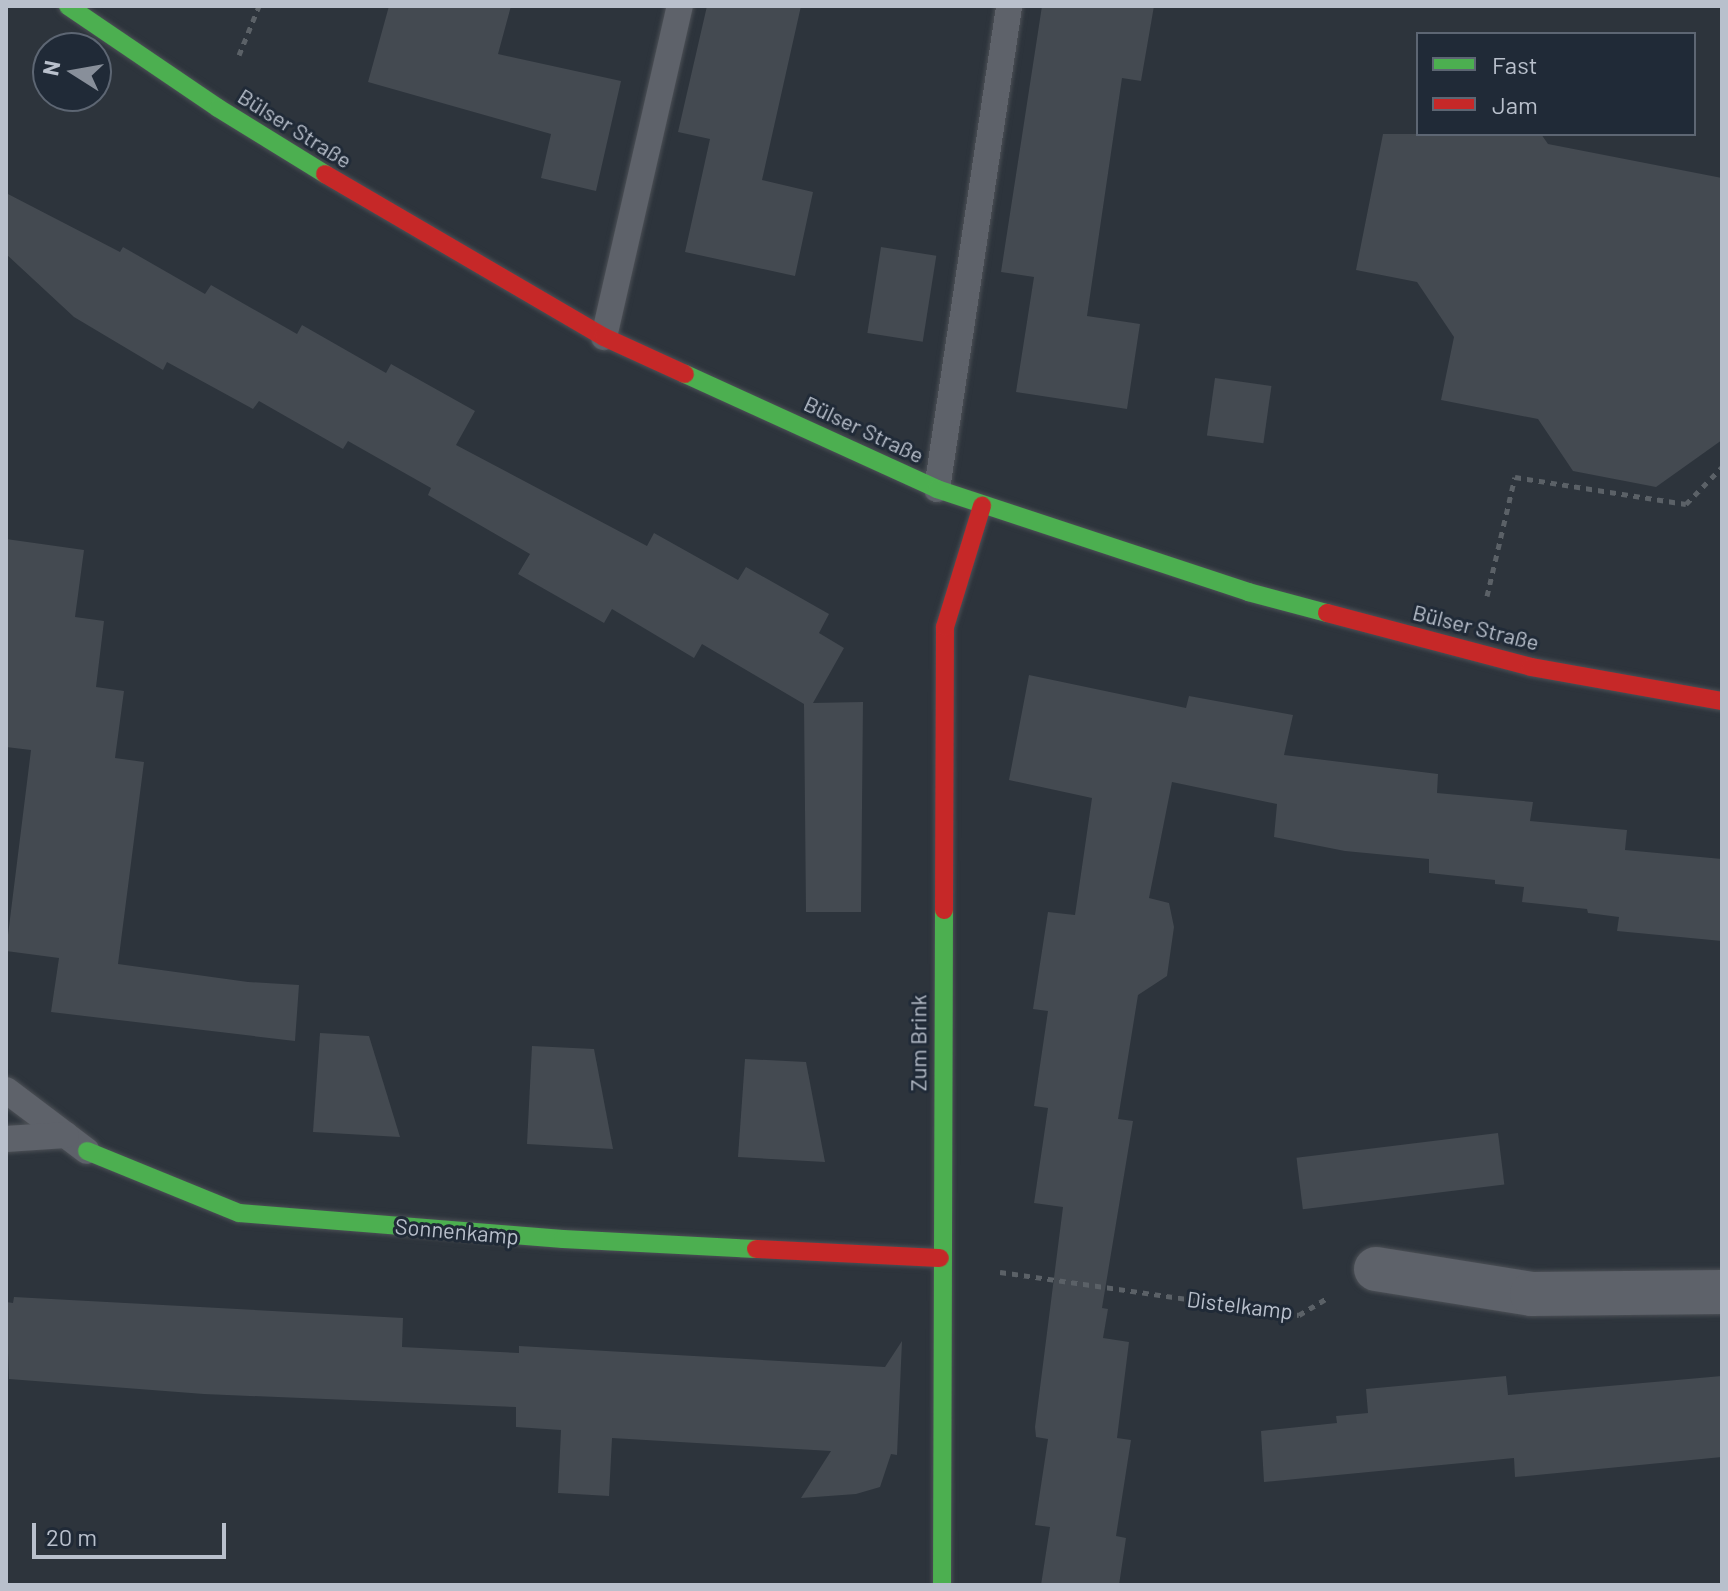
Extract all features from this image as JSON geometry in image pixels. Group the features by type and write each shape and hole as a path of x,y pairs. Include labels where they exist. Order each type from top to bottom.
{"street":[{"name":"Bülser Straße","path":"68,6 218,108 347,188 604,337 937,489 1248,592 1531,667 1722,701"},
{"name":"Zum Brink","path":"942,1585 940,1258 945,627 982,506"},
{"name":"Sonnenkamp","path":"87,1151 239,1213 563,1239 940,1258"},
{"path":"1376,1269 1532,1294 1722,1292"}],"lane":[{"path":"604,337 680,6"},
{"path":"937,489 1009,6"},
{"name":"Sonnenkamp","path":"6,1090 87,1151"},
{"path":"6,1139 66,1135"}],"path":[{"path":"1474,651 1515,477 1686,504 1722,467"},
{"name":"Distelkamp","path":"940,1258 997,1271 1299,1315 1376,1269"}],"building":[{"path":"389,6 511,6 498,54 621,81 596,191 541,178 551,134 368,82"},
{"path":"707,6 801,6 762,180 813,192 795,276 685,252 710,139 678,132"},
{"path":"1042,6 1154,6 1141,81 1122,78 1087,316 1140,324 1127,409 1016,392 1034,277 1001,272"},
{"path":"1383,134 1542,136 1548,144 1722,178 1722,440 1656,487 1573,471 1538,419 1441,400 1454,337 1417,282 1356,270"},
{"path":"6,193 120,252 123,247 205,294 211,285 297,334 302,325 386,373 391,364 475,411 456,445 647,546 654,533 738,580 746,567 829,614 819,633 844,648 813,703 863,702 861,912 806,912 804,704 702,644 694,658 612,609 604,623 518,574 530,554 428,495 431,488 348,441 343,449 259,401 253,409 167,362 163,370 74,317 6,254"},
{"path":"881,247 936,256 923,342 867,333"},
{"path":"1215,378 1271,386 1263,443 1207,435"},
{"path":"6,539 84,550 75,617 104,621 96,687 124,691 115,758 144,762 118,964 248,982 299,985 295,1041 51,1012 59,958 6,951 31,750 6,747"},
{"path":"1029,675 1186,708 1189,696 1293,715 1284,755 1438,774 1437,793 1533,802 1530,821 1627,830 1625,850 1722,859 1722,941 1617,931 1619,917 1588,913 1587,909 1522,902 1524,887 1495,884 1495,880 1429,873 1429,859 1345,851 1274,837 1277,804 1172,782 1149,898 1169,903 1174,927 1167,976 1138,995 1118,1119 1133,1121 1102,1308 1108,1309 1103,1338 1129,1342 1117,1438 1131,1440 1116,1536 1126,1538 1119,1585 1041,1585 1050,1527 1035,1525 1048,1439 1036,1437 1035,1427 1063,1207 1034,1203 1048,1108 1034,1106 1048,1011 1033,1009 1048,912 1075,915 1092,798 1009,780"},
{"path":"320,1033 369,1036 400,1137 313,1132"},
{"path":"532,1046 594,1049 613,1149 527,1144"},
{"path":"745,1059 806,1062 825,1162 738,1157"},
{"path":"1498,1133 1504,1185 1303,1209 1297,1158"},
{"path":"14,1297 403,1318 402,1347 519,1353 519,1346 885,1367 902,1341 897,1455 891,1454 880,1487 856,1494 801,1498 831,1451 612,1438 609,1496 558,1493 561,1430 516,1427 516,1407 204,1394 9,1379 6,1302 13,1303"},
{"path":"1506,1376 1508,1395 1722,1376 1722,1457 1515,1477 1514,1458 1264,1482 1261,1431 1337,1423 1336,1416 1368,1413 1366,1389"}],"traffic: fast":[{"path":"68,6 218,108 325,174"},
{"path":"685,374 937,489 1248,592 1327,613"},
{"path":"942,1585 944,910"},
{"path":"87,1151 239,1213 563,1239 756,1249"}],"traffic: jam":[{"path":"325,174 604,337 685,374"},
{"path":"944,910 945,627 982,506"},
{"path":"1327,613 1531,667 1722,701"},
{"path":"756,1249 940,1258"}]}
